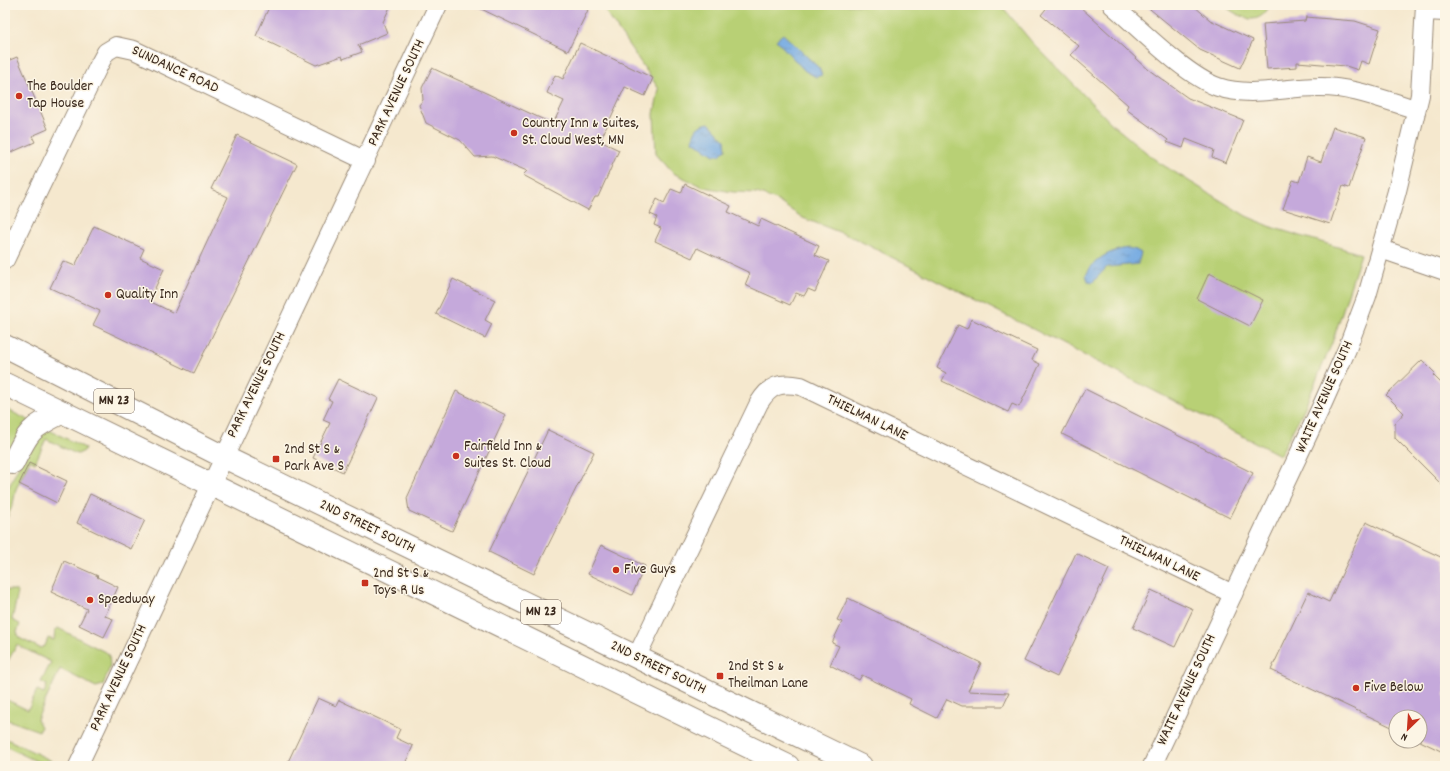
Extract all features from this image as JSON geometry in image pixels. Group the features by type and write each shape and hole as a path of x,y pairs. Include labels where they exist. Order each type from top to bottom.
{"highway":[{"name":"2ND STREET SOUTH","path":"5,346 222,456 861,766"},
{"name":"2ND STREET SOUTH","path":"5,384 788,766"},
{"path":"13,463 30,431 38,424 63,412"}],"street":[{"name":"PARK AVENUE SOUTH","path":"78,766 222,456 366,160 438,5"},
{"path":"1112,5 1196,76 1217,86 1241,92 1317,86 1342,88 1415,109"},
{"path":"1425,8 1445,12"},
{"name":"WAITE AVENUE SOUTH","path":"1152,766 1347,349 1381,250 1397,191 1415,109 1420,95 1425,8"},
{"name":"SUNDANCE ROAD","path":"5,260 99,65 106,52 116,46 134,50 366,160"},
{"path":"1381,250 1445,271"},
{"name":"THIELMAN LANE","path":"636,658 759,403 765,393 776,386 788,383 801,386 1233,594"}],"green space":[{"path":"601,5 1001,5 1031,41 1113,125 1158,162 1246,216 1274,228 1361,254 1332,343 1304,409 1280,455 852,237 803,218 776,200 757,193 733,192 703,187 673,173 656,154 654,114 659,89"},
{"path":"1223,5 1269,5 1269,7 1259,18 1253,19 1241,16"},
{"path":"6,409 30,421 5,467"},
{"path":"43,427 85,448 84,451 78,454 74,453 46,439 35,463 30,460 16,489 13,504 5,522 5,495 35,432"},
{"path":"5,590 14,590 18,592 12,620 20,624 17,632 19,638 40,648 45,646 48,638 54,640 55,630 58,628 109,654 110,667 103,685 96,687 60,669 37,719 41,727 39,731 5,719 5,699 28,710 37,690 44,693 47,685 41,682 51,662 17,645 5,666"},
{"path":"5,738 56,763 59,766 46,766 5,746"}],"water":[{"path":"783,34 819,68 822,75 816,77 805,71 776,40"},
{"path":"709,123 725,140 726,149 720,155 714,155 693,141 694,133 697,128"},
{"path":"1128,248 1141,253 1138,264 1107,267 1092,283 1088,281 1086,275 1098,260 1109,253"}],"building":[{"path":"270,5 391,5 383,22 387,33 358,45 362,52 343,59 342,56 316,65 256,36"},
{"path":"473,5 577,5 588,10 568,51"},
{"path":"1049,5 1078,5 1149,70 1188,98 1243,120 1226,163 1212,157 1214,150 1186,139 1183,148 1167,142 1168,140 1126,109 1128,105 1071,55 1079,46 1041,15"},
{"path":"1145,5 1193,5 1210,20 1253,40 1240,68 1200,50"},
{"path":"1306,17 1355,21 1380,29 1369,64 1361,61 1358,70 1346,66 1297,62 1297,67 1267,69 1263,24 1305,21"},
{"name":"Country Inn & Suites, St. Cloud West, MN","path":"580,43 653,78 645,96 625,87 600,141 619,150 598,197 595,197 588,210 523,175 527,171 492,156 475,157 460,140 426,123 419,105 423,100 422,88 432,68 553,124 564,101 547,93 555,75 563,79"},
{"name":"The Boulder Tap House","path":"17,57 48,129 32,136 35,142 5,155 5,62"},
{"path":"1333,127 1366,137 1349,188 1343,186 1330,224 1283,209 1293,180 1299,182 1307,157 1321,162"},
{"name":"Quality Inn","path":"237,135 297,164 194,373 93,325 100,311 50,288 63,261 75,266 94,226 144,249 140,258 164,269 149,301 174,313 228,197 211,189"},
{"path":"685,184 731,206 728,212 758,226 761,219 819,246 815,255 829,261 815,292 808,289 804,296 796,293 790,305 745,285 750,273 697,248 692,258 655,241 661,228 654,225 657,217 650,214 657,199 664,203 671,189 681,193"},
{"path":"1209,273 1263,300 1250,326 1197,299"},
{"path":"453,279 495,300 485,320 492,324 485,338 436,314"},
{"path":"971,319 1037,350 1032,360 1040,364 1019,407 1012,404 1008,412 942,381 946,373 937,368 958,325 967,329"},
{"path":"1422,360 1435,373 1433,375 1445,387 1445,488 1395,438 1395,423 1404,413 1386,395"},
{"path":"338,379 378,398 343,472 313,458 330,423 323,420 332,401 328,399"},
{"path":"1085,389 1253,473 1230,518 1062,434"},
{"name":"Fairfield Inn & Suites St. Cloud","path":"456,391 506,415 452,531 409,511 407,498"},
{"path":"548,430 594,452 534,574 489,552"},
{"path":"29,463 67,481 57,503 19,484"},
{"path":"90,494 145,520 131,549 77,523"},
{"path":"1366,522 1445,559 1445,753 1428,745 1428,709 1388,709 1388,725 1271,670 1308,592 1329,602"},
{"name":"Five Guys","path":"601,545 645,566 632,595 588,574"},
{"path":"1076,553 1109,569 1057,677 1024,661"},
{"name":"Speedway","path":"64,561 98,576 97,577 118,587 105,616 113,619 104,637 79,625 87,609 51,592"},
{"path":"1151,590 1193,609 1175,647 1133,628"},
{"path":"848,598 981,663 968,691 1009,693 1003,706 962,706 947,699 937,718 909,704 911,699 862,675 859,680 830,665 839,646 832,643 842,622 837,620"},
{"path":"318,698 336,706 339,700 400,729 396,738 413,746 404,766 286,766"}],"place":[{"name":"The Boulder Tap House","path":"19,96"},
{"name":"Country Inn & Suites, St. Cloud West, MN","path":"514,133"},
{"name":"Quality Inn","path":"108,295"},
{"name":"Fairfield Inn & Suites St. Cloud","path":"456,456"},
{"name":"2nd St S & Park Ave S","path":"276,459"},
{"name":"Five Guys","path":"616,570"},
{"name":"2nd St S & Toys R Us","path":"365,583"},
{"name":"Speedway","path":"90,600"},
{"name":"2nd St S & Theilman Lane","path":"720,676"},
{"name":"Five Below","path":"1356,688"}]}
